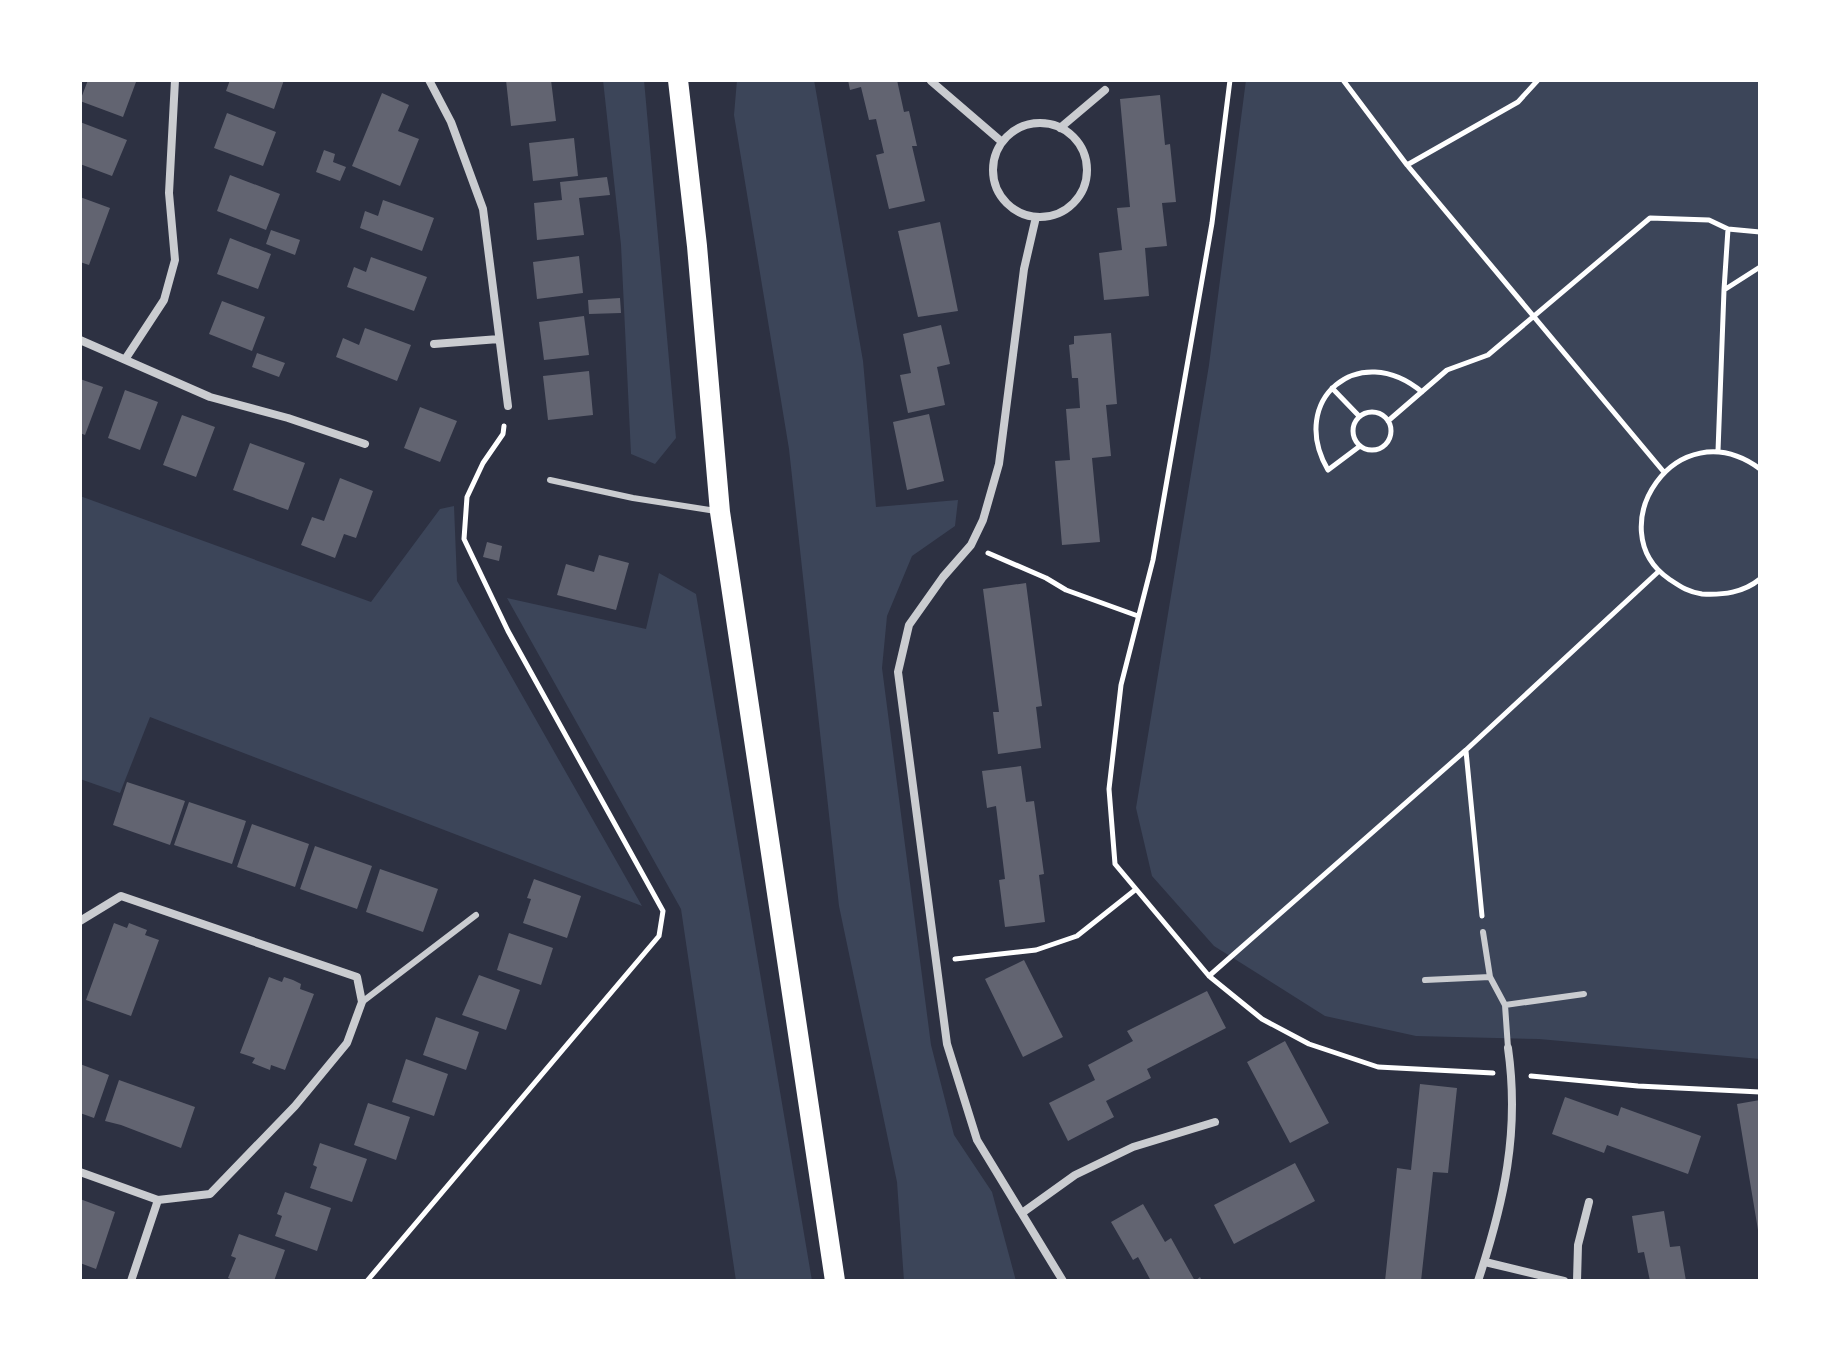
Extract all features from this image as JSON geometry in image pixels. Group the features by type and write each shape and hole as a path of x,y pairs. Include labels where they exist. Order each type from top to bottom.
{"main road":[{"path":"678,80 697,246 720,512 835,1281"}],"street":[{"path":"126,358 164,300 175,260 169,193 175,80"},
{"path":"429,80 451,122 483,209 508,406"},
{"path":"931,81 1002,142"},
{"path":"1060,128 1105,90"},
{"path":"1045,123 1074,137 1083,150 1087,166 1085,182 1078,197 1067,209 1052,216 1036,217 1010,206 1000,196 993,168 995,154 1002,142 1014,131 1029,124 1045,123"},
{"path":"1036,217 1024,269 999,464 983,520 971,545 943,577 909,625 898,672 947,1044 977,1140 1063,1281"},
{"path":"434,344 499,339"},
{"path":"80,340 210,397 288,418 365,444"},
{"path":"80,921 121,896 357,977 362,1002 347,1043 295,1106 210,1194 158,1200 80,1172"},
{"path":"1478,1281 1505,1192 1513,1119 1508,1048"},
{"path":"1022,1213 1075,1175 1133,1147 1215,1122"},
{"path":"131,1281 158,1200"},
{"path":"1577,1281 1578,1245 1589,1202"},
{"path":"1485,1262 1564,1281"}],"lane":[{"path":"550,480 720,512"},
{"path":"362,1002 476,915"},
{"path":"1483,932 1490,977 1505,1005 1508,1048"},
{"path":"1425,980 1490,977"},
{"path":"1505,1005 1584,994"}],"path":[{"path":"1230,80 1212,223 1153,560 1121,685 1109,789 1115,864 1209,976 1262,1019 1309,1044 1378,1067 1760,1092"},
{"path":"1343,80 1407,165 1663,471"},
{"path":"1407,165 1518,102 1538,80"},
{"path":"1388,421 1447,370 1488,355 1650,218 1709,220 1728,229 1760,232"},
{"path":"1718,451 1728,229"},
{"path":"1724,290 1760,267"},
{"path":"1360,446 1328,470 1318,454 1314,429 1322,402 1332,388 1349,377 1370,371 1390,372 1422,392"},
{"path":"1332,388 1359,416"},
{"path":"367,1281 659,936 663,911 508,631 464,539 467,497 483,463 503,434 508,406"},
{"path":"1368,412 1379,413 1388,421 1390,436 1384,445 1374,450 1360,446 1353,435 1353,426 1359,416 1368,412"},
{"path":"1759,582 1726,596 1688,592 1658,572 1643,541 1643,507 1663,471 1688,455 1718,451 1745,458 1760,469"},
{"path":"971,545 1066,590 1138,616"},
{"path":"1209,976 1466,750 1658,572"},
{"path":"1466,750 1483,932"},
{"path":"936,961 1036,950 1077,936 1135,890"}],"shaded area":[{"path":"603,80 644,80 676,438 655,464 631,454 621,245"},
{"path":"737,80 814,80 863,361 876,507 958,500 955,526 912,556 887,616 882,668 931,1045 954,1135 992,1192 1016,1281 904,1281 897,1182 839,906 789,449 734,115"},
{"path":"1246,80 1760,80 1760,1059 1539,1039 1416,1036 1325,1016 1214,946 1152,876 1136,808 1209,365"},
{"path":"80,496 371,602 440,509 454,506 457,581 642,906 150,717 120,793 80,779"},
{"path":"659,573 696,594 812,1281 736,1281 681,909 507,598 646,629"}],"building":[{"path":"88,80 136,82 123,117 80,101"},
{"path":"230,80 284,80 274,109 226,91"},
{"path":"506,80 551,80 556,121 511,126"},
{"path":"848,80 897,80 904,112 909,111 917,146 912,146 925,201 889,209 876,155 884,153 876,119 869,120 861,87 850,90"},
{"path":"382,93 409,105 398,131 419,139 400,186 352,166"},
{"path":"1160,95 1165,145 1170,144 1176,202 1162,203 1167,246 1145,248 1149,296 1104,300 1099,253 1122,250 1117,208 1130,207 1120,99"},
{"path":"227,113 276,132 263,166 214,148"},
{"path":"80,122 127,140 112,176 80,164"},
{"path":"574,138 578,176 533,181 529,143"},
{"path":"324,150 335,154 333,162 346,167 340,181 316,172"},
{"path":"230,175 280,194 266,230 217,211"},
{"path":"607,177 610,195 579,198 584,235 537,240 534,203 562,200 560,182"},
{"path":"80,197 110,208 89,265 80,262"},
{"path":"383,200 434,218 422,251 360,228 365,211 378,216"},
{"path":"940,222 958,311 918,317 898,231"},
{"path":"271,230 300,240 295,255 266,244"},
{"path":"230,238 271,254 258,289 217,274"},
{"path":"579,256 583,293 537,299 533,262"},
{"path":"371,257 427,277 414,311 347,287 354,267 366,272"},
{"path":"620,298 621,313 589,314 588,300"},
{"path":"222,301 265,317 252,351 209,334"},
{"path":"584,316 589,355 544,360 539,322"},
{"path":"941,325 950,364 937,367 945,405 908,413 900,375 911,373 903,334"},
{"path":"365,328 411,345 397,381 336,357 343,338 359,345"},
{"path":"1111,333 1117,404 1106,405 1111,456 1092,458 1100,542 1062,545 1055,461 1070,460 1066,409 1080,408 1078,378 1072,378 1069,345 1074,344 1074,336"},
{"path":"257,353 285,363 279,377 252,367"},
{"path":"589,371 593,415 548,420 543,376"},
{"path":"80,379 103,387 85,435 80,433"},
{"path":"125,390 158,402 140,450 108,438"},
{"path":"420,407 457,421 440,462 404,448"},
{"path":"929,414 944,481 907,490 893,422"},
{"path":"182,415 215,427 196,477 163,465"},
{"path":"250,443 305,463 288,510 233,490"},
{"path":"340,478 373,491 356,538 344,534 335,558 301,545 312,517 324,521"},
{"path":"487,542 502,546 499,561 483,557"},
{"path":"599,555 629,563 616,610 557,595 566,564 594,572"},
{"path":"1026,583 1042,706 1036,707 1041,748 998,754 993,712 999,712 983,589"},
{"path":"1021,766 1026,802 1034,801 1044,874 1039,875 1045,922 1005,927 999,880 1005,879 996,806 987,808 982,771"},
{"path":"127,782 185,801 170,845 113,825"},
{"path":"189,802 246,821 232,864 174,845"},
{"path":"252,824 309,844 295,887 237,867"},
{"path":"315,846 372,866 357,909 300,889"},
{"path":"380,869 438,889 423,932 366,912"},
{"path":"534,879 581,896 567,938 523,923"},
{"path":"114,923 127,928 129,923 147,930 145,935 159,940 131,1016 86,1000"},
{"path":"509,933 553,948 541,985 497,970"},
{"path":"1024,960 1063,1037 1023,1057 985,979"},
{"path":"479,975 520,990 506,1030 462,1015"},
{"path":"269,977 282,982 284,977 293,980 301,984 300,989 314,994 285,1070 271,1065 270,1070 252,1063 255,1058 240,1053"},
{"path":"1207,991 1226,1028 1147,1069 1151,1078 1106,1101 1114,1117 1068,1141 1049,1103 1095,1080 1088,1065 1133,1041 1127,1031"},
{"path":"436,1017 479,1032 466,1070 423,1055"},
{"path":"1285,1041 1329,1123 1290,1143 1247,1062"},
{"path":"406,1059 448,1074 434,1116 392,1102"},
{"path":"80,1064 109,1075 94,1118 80,1113"},
{"path":"119,1080 195,1107 181,1148 105,1121"},
{"path":"1420,1084 1457,1088 1448,1173 1433,1172 1421,1281 1385,1281 1397,1168 1411,1170"},
{"path":"1565,1097 1618,1116 1621,1107 1701,1136 1688,1174 1607,1145 1604,1153 1552,1134"},
{"path":"1760,1100 1760,1230 1758,1230 1737,1104"},
{"path":"368,1103 410,1117 396,1160 354,1145"},
{"path":"320,1143 367,1159 352,1202 310,1188"},
{"path":"1295,1163 1315,1201 1234,1244 1214,1205"},
{"path":"285,1192 331,1208 317,1251 275,1236 282,1216 277,1214"},
{"path":"80,1199 115,1212 96,1269 80,1263"},
{"path":"1143,1204 1165,1242 1171,1238 1195,1281 1151,1281 1138,1257 1133,1260 1111,1222"},
{"path":"1664,1211 1670,1247 1680,1246 1686,1281 1650,1281 1644,1252 1638,1253 1632,1216"},
{"path":"239,1234 285,1250 274,1281 235,1281 228,1278 236,1258 231,1256"}]}
